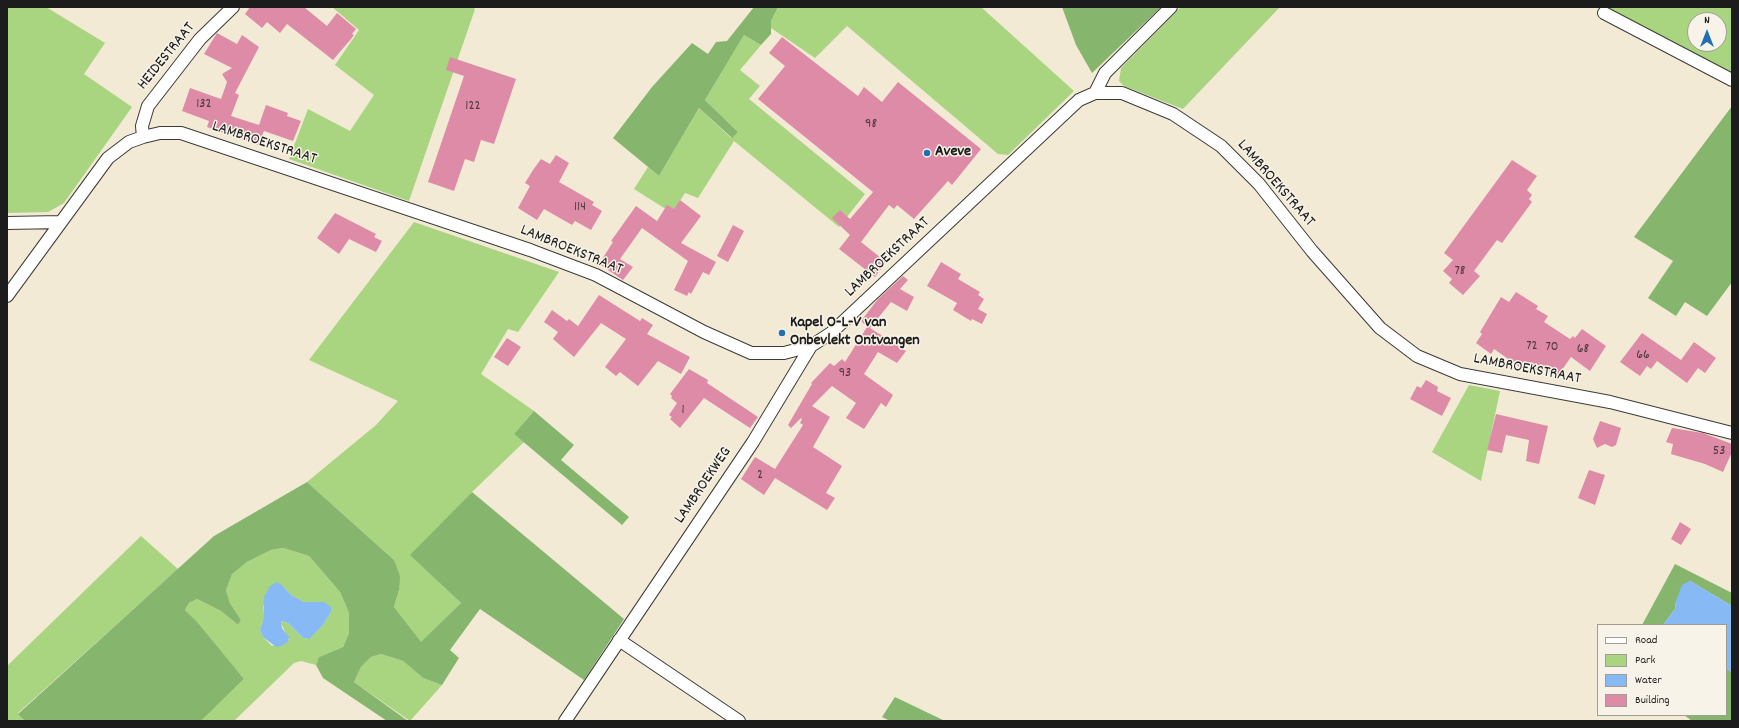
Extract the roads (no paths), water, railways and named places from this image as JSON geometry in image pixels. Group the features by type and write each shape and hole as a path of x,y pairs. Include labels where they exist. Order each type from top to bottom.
{"street":[{"name":"HEIDESTRAAT","path":"143,137 142,126 148,106 200,39 233,7"},
{"path":"1095,93 1105,73 1171,7"},
{"path":"1604,13 1732,80"},
{"name":"LAMBROEKSTRAAT","path":"7,296 108,158 128,142 160,133 181,133 530,250 596,275 704,332 751,353 784,353 811,346 831,333 1079,100 1095,93 1122,93 1166,111 1221,146 1259,184 1312,251 1380,328 1416,356 1460,374 1610,402 1732,433"},
{"path":"7,223 61,222"},
{"name":"LAMBROEKWEG","path":"565,721 753,442 811,346"},
{"path":"619,640 739,721"}],"water":[{"path":"1690,581 1732,606 1732,673 1727,669 1727,624 1664,624 1675,609 1676,601 1682,585"},
{"path":"277,582 291,595 304,602 324,602 331,607 331,612 323,625 309,639 303,638 288,623 281,621 282,628 289,637 288,642 276,647 263,637 260,630 263,621 264,597 270,586"}],"place":[{"name":"Aveve","path":"927,153"},
{"name":"Kapel O-L-V van Onbevlekt Ontvangen","path":"782,333"}]}
